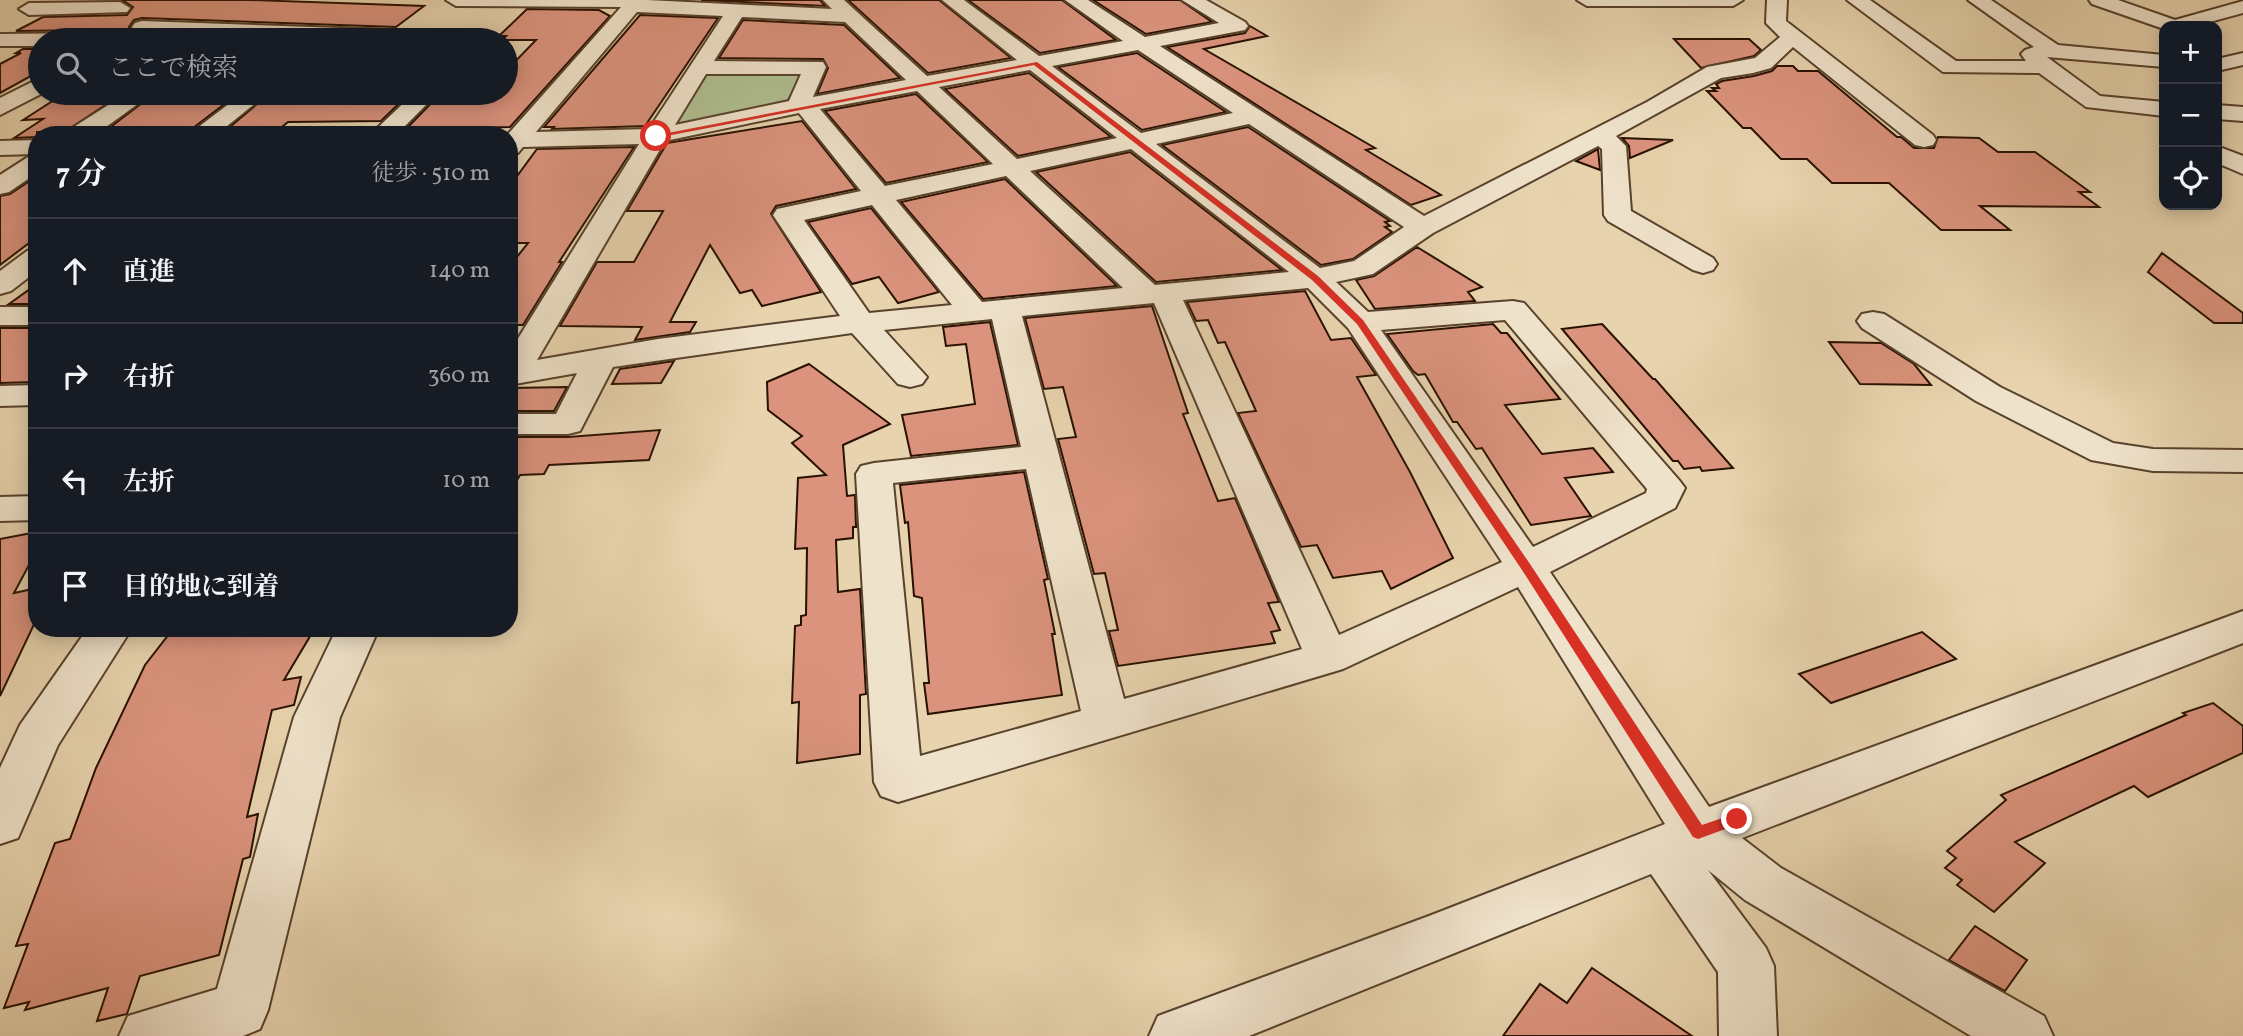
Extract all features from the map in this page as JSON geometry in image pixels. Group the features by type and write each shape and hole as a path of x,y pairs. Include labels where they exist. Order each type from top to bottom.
{"street":[{"path":"456,0 635,2 735,12 806,15 842,8 1156,294 1328,658"},
{"path":"952,0 1315,278 1360,322 1526,567 1680,840 1746,966 1748,1036"},
{"path":"1075,0 1423,227"},
{"path":"518,143 656,136 805,105 1238,26 1192,0"},
{"path":"1587,0 1733,0"},
{"path":"1777,0 1776,23 1924,140"},
{"path":"1857,0 1951,67 2126,56 2159,60"},
{"path":"1978,0 2049,59 2094,102 2164,108 2126,56"},
{"path":"2099,0 2174,26 2237,12"},
{"path":"496,28 526,1"},
{"path":"518,135 635,2"},
{"path":"1,29 36,5 120,8"},
{"path":"139,28 176,7"},
{"path":"518,363 735,12"},
{"path":"797,35 806,15"},
{"path":"2126,56 2153,19"},
{"path":"1,29 28,32"},
{"path":"518,374 600,359 860,323 1315,278 1363,268 1423,227 1715,72 1763,63 1792,36"},
{"path":"2222,64 2243,59"},
{"path":"698,68 815,67 800,100 880,196 990,311 1043,456 1107,723"},
{"path":"0,108 28,92"},
{"path":"92,126 124,105"},
{"path":"212,126 241,105"},
{"path":"392,126 414,105"},
{"path":"2222,112 2243,114"},
{"path":"909,377 860,323 787,215 1254,116"},
{"path":"1598,135 1614,146 1618,215 1703,264"},
{"path":"0,148 28,147"},
{"path":"2222,156 2243,166"},
{"path":"0,186 28,168"},
{"path":"0,285 28,264"},
{"path":"1043,456 874,474 898,782 1328,658 1526,567 1662,500 1666,488 1513,310 1360,322"},
{"path":"0,316 28,316"},
{"path":"1873,321 1987,394 2104,452 2153,460 2243,461"},
{"path":"518,424 568,424 600,359"},
{"path":"0,396 28,395"},
{"path":"0,509 28,508"},
{"path":"1178,1036 1257,1022 1443,936 1680,840 2243,626"},
{"path":"0,823 37,738 105,637"},
{"path":"148,1036 240,1010 317,717 354,637"},
{"path":"1680,840 1763,884 2024,1036"}],"green space":[{"path":"805,70 784,107 683,126 671,124 704,71"}],"building":[{"path":"122,0 251,0 424,6 396,27 142,18 134,20 130,28 28,28 28,31 16,31 43,17 127,15 133,7"},
{"path":"701,0 820,0 825,6"},
{"path":"848,0 939,0 1011,58 928,73"},
{"path":"968,0 1062,0 1116,40 1040,53"},
{"path":"1093,0 1180,0 1212,22 1146,34"},
{"path":"527,9 599,10 610,16 511,126 409,126 429,105 518,105 518,59 536,40 518,40 518,28 507,28"},
{"path":"640,15 718,18 645,126 544,127"},
{"path":"743,20 844,25 900,78 817,94 828,68 823,59 719,58"},
{"path":"1250,26 1267,36 1204,49 1375,148 1366,150 1441,195 1411,205 1167,47 1245,33"},
{"path":"1674,39 1749,39 1761,50 1754,56 1701,68"},
{"path":"28,49 28,78 0,93 0,64 21,53 16,53"},
{"path":"1137,53 1226,112 1142,130 1058,67"},
{"path":"1777,66 1793,66 1798,71 1818,71 1914,148 1934,148 1938,137 1979,138 1998,152 2035,152 2090,192 2079,192 2099,207 1980,206 2010,230 1941,230 1889,183 1832,183 1807,159 1781,159 1751,128 1743,128 1707,91 1716,91 1712,88 1719,88 1716,84 1722,81 1754,76 1772,71"},
{"path":"1029,73 1111,137 1018,156 945,89"},
{"path":"916,94 988,162 886,183 825,111"},
{"path":"46,105 105,105 74,126 32,126 43,119 23,120"},
{"path":"139,105 223,105 196,126 112,126"},
{"path":"256,105 398,105 381,121 231,126"},
{"path":"802,121 856,189 776,206 771,214 821,292 762,306 752,290 740,293 710,245 670,322 696,322 690,332 635,340 642,327 560,326 597,262 634,262 663,211 627,211 667,143"},
{"path":"1248,127 1390,221 1385,222 1390,226 1385,227 1392,232 1353,259 1321,265 1162,145"},
{"path":"28,129 28,137 14,138"},
{"path":"1622,138 1673,140 1630,158 1629,146"},
{"path":"634,147 559,262 562,262 523,325 518,325 518,256 528,243 518,243 518,175 537,149"},
{"path":"1598,149 1600,170 1576,161"},
{"path":"1130,152 1282,270 1156,282 1036,172"},
{"path":"1005,179 1117,286 983,299 901,202"},
{"path":"28,182 28,244 0,265 0,196 10,194"},
{"path":"871,208 939,292 898,303 879,277 852,284 808,222"},
{"path":"1417,247 1482,287 1468,292 1475,301 1375,309 1356,280 1374,276"},
{"path":"2162,253 2243,313 2243,323 2214,323 2148,272"},
{"path":"28,290 28,304 9,304"},
{"path":"1305,291 1331,340 1351,338 1376,375 1357,377 1410,472 1453,558 1391,589 1382,571 1333,578 1317,545 1301,547 1238,413 1256,411 1225,342 1218,343 1208,320 1196,321 1187,302"},
{"path":"1152,306 1188,413 1183,414 1218,501 1235,498 1279,602 1268,603 1280,630 1271,632 1275,643 1118,666 1109,631 1118,630 1105,573 1094,574 1058,439 1076,437 1063,387 1044,389 1025,318"},
{"path":"990,322 1018,445 911,456 902,415 975,404 966,344 946,346 943,327"},
{"path":"1493,324 1501,333 1507,333 1560,399 1505,405 1542,454 1593,448 1613,472 1565,478 1591,516 1531,525 1482,448 1476,449 1457,422 1453,422 1425,374 1418,375 1413,371 1387,334"},
{"path":"1602,324 1655,379 1733,468 1702,471 1700,467 1684,469 1678,461 1673,461 1562,329"},
{"path":"0,328 28,328 28,382 0,383"},
{"path":"1829,342 1881,343 1914,364 1931,385 1860,384"},
{"path":"674,361 661,383 612,384 620,369"},
{"path":"809,364 890,424 843,445 847,496 855,495 856,527 853,527 853,538 836,540 838,592 860,589 866,694 860,695 860,754 797,763 799,702 792,703 795,626 801,625 801,616 806,615 807,548 795,549 798,478 826,475 792,443 802,436 768,410 767,382"},
{"path":"567,387 554,411 518,411 518,388"},
{"path":"660,430 649,460 549,465 544,474 520,475 518,478 518,437 568,437"},
{"path":"1024,472 1048,579 1044,580 1055,634 1052,634 1062,695 928,714 924,683 929,683 922,598 914,596 908,522 905,523 900,485"},
{"path":"28,534 28,567 14,593 28,590 28,637 0,696 0,539"},
{"path":"1922,632 1956,659 1831,703 1799,674"},
{"path":"167,637 310,637 284,680 301,677 294,705 272,710 247,817 258,814 250,857 243,859 219,955 140,976 127,1014 97,1021 108,988 25,1010 29,1002 4,1008 28,944 16,946 55,843 70,839 96,768 145,665"},
{"path":"2213,703 2243,726 2243,753 2148,797 2134,786 2015,842 2045,863 1994,912 1957,885 1962,880 1945,868 1956,858 1947,851 2006,800 2001,795 2186,715 2183,713"},
{"path":"1975,926 2027,960 2005,991 1949,960"},
{"path":"1592,968 1692,1036 1503,1036 1540,984 1567,1003"}],"route":[{"path":"656,136 805,105 1035,63 1315,278 1360,322 1526,567 1698,833 1737,819"}]}
